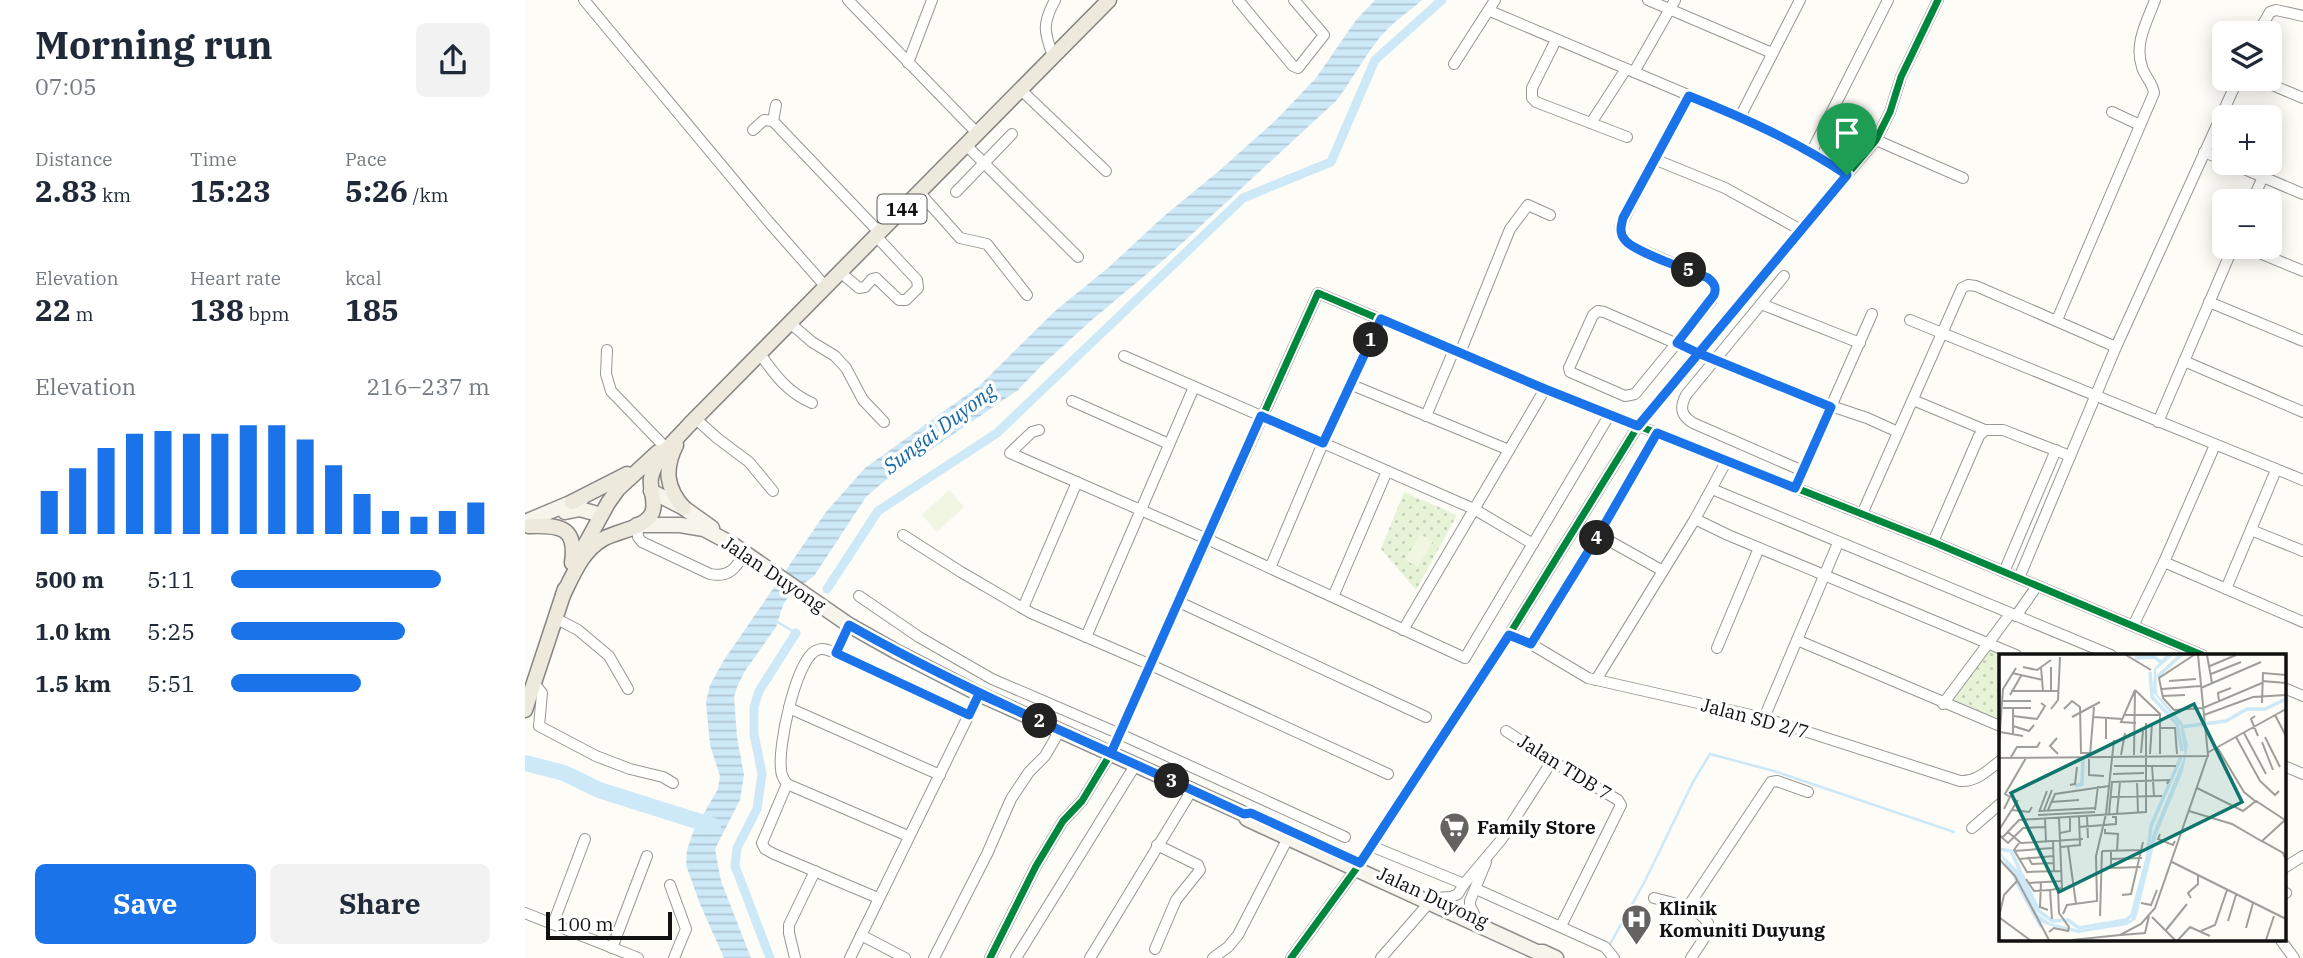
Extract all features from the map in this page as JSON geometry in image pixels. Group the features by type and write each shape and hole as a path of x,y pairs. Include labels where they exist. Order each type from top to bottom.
{"main road":[{"name":"144","path":"563,595 591,548 650,516 654,504 652,476 659,459 1108,0"},
{"name":"144","path":"525,710 570,575 601,515 618,489 692,423"},
{"path":"684,508 671,490 668,469 675,447 692,423"},
{"path":"526,525 626,475 649,460"},
{"name":"144","path":"572,502 618,489 652,491"},
{"path":"652,491 684,508 732,544"},
{"path":"526,525 580,509 617,523 636,525"},
{"path":"526,525 556,526 570,534 573,550 570,575"},
{"name":"Jalan Duyong","path":"636,525 692,526 704,529 745,552 849,625 979,694 1244,814 1251,813 1546,956"},
{"name":"Jalan Duyong","path":"1244,814 1247,819 1288,838 1358,866"},
{"name":"Jalan Duyong","path":"1432,900 1541,946 1546,956"}],"street":[{"path":"584,0 826,287"},
{"path":"848,0 977,133"},
{"path":"908,63 932,0"},
{"path":"1053,56 1045,36 1045,27 1055,0"},
{"path":"1238,0 1293,66 1298,68 1324,36 1293,0"},
{"path":"1454,64 1495,0"},
{"path":"1648,0 1673,5 1772,53"},
{"path":"1741,117 1800,0"},
{"path":"1811,153 1888,0"},
{"path":"1291,958 1358,866 1509,635 1638,426 1876,140 1890,112 1901,77 1938,0"},
{"path":"2057,320 2154,93 2154,88 2142,68 2139,42 2155,0"},
{"path":"1591,123 1673,5"},
{"path":"2265,21 2270,12 2276,10 2303,15"},
{"path":"1490,11 1741,117 1847,175"},
{"path":"1556,40 1532,88 1532,98 1627,137"},
{"path":"1020,89 1106,171"},
{"path":"2282,89 2303,98"},
{"path":"2019,578 2116,346 2232,91"},
{"path":"1689,96 1623,218 1621,227 1622,236 1632,246 1708,278 1716,289 1711,301 1677,343 1635,394 1630,397 1570,372 1569,368 1593,315 1598,311 1604,312 1677,343 1715,360 1898,432"},
{"path":"773,121 776,105"},
{"path":"2112,112 2140,125"},
{"path":"753,130 764,120 773,121 878,234 917,280 918,288 905,300 899,300 876,278 865,287 859,288 840,272"},
{"path":"956,192 1012,134"},
{"path":"1876,140 1963,178"},
{"path":"966,145 1078,257"},
{"path":"2204,152 2212,155"},
{"path":"1654,159 1725,188 1801,230"},
{"path":"2258,175 2303,194"},
{"path":"2258,189 2263,177"},
{"path":"919,192 960,238 987,244 1027,295"},
{"path":"1426,416 1510,229 1528,205 1550,215"},
{"path":"2158,422 2228,259"},
{"path":"2274,259 2303,271"},
{"path":"1784,276 1686,395 1681,407 1683,416 1693,423 1803,471"},
{"path":"1862,514 1962,288 1968,285 1976,286 2116,346"},
{"path":"990,958 1036,866 1063,821 1082,801 1111,753 1318,293 1545,389 1933,542 2200,654"},
{"path":"2209,302 2303,341"},
{"path":"1761,304 1860,343"},
{"path":"1795,488 1873,314"},
{"path":"1269,568 1381,319"},
{"path":"1910,320 2303,480"},
{"path":"790,323 841,362 851,374 863,400 884,422"},
{"path":"607,350 605,374 611,391 664,446"},
{"path":"760,354 784,385 812,403"},
{"path":"1124,356 1474,509 1533,544"},
{"path":"2184,361 2303,412"},
{"path":"1352,385 1509,450"},
{"path":"1086,637 1194,387"},
{"path":"1403,630 1545,389"},
{"path":"1072,401 1169,444"},
{"path":"1913,401 1986,430 2003,430 2070,456"},
{"path":"1039,430 1032,432 1010,453 1207,539 1465,658 1610,414"},
{"path":"692,423 750,462 773,491"},
{"path":"1933,542 1979,436 1986,430"},
{"path":"1531,644 1657,433"},
{"path":"2133,626 2215,445"},
{"path":"2004,572 2056,450"},
{"path":"1596,680 1695,519 1727,460"},
{"path":"2227,589 2276,470"},
{"path":"1333,597 1387,471"},
{"path":"1023,608 1077,482"},
{"path":"1712,489 2109,654"},
{"path":"1695,519 2014,654"},
{"path":"636,525 638,537 642,542 710,574 726,575 745,552"},
{"path":"2251,530 2303,551"},
{"path":"1599,534 1663,572"},
{"path":"903,535 1023,608 1388,774"},
{"path":"1764,718 1838,543"},
{"path":"1717,648 1759,548"},
{"path":"2164,562 2303,622"},
{"path":"1944,704 1988,643 2037,586"},
{"path":"859,596 919,637 992,679 1345,837"},
{"path":"1179,602 1426,717"},
{"path":"555,618 578,630 609,656 628,689"},
{"path":"836,653 849,625"},
{"name":"Jalan SD 2/7","path":"1509,635 1531,644 1596,680 1764,718 1960,781 1976,779 1999,762"},
{"path":"1797,640 1999,726"},
{"path":"878,898 773,854 765,849 762,843 787,784 781,769 781,752 796,683 809,656 817,650 825,649 836,653 969,715"},
{"path":"534,683 542,693 538,720 543,729 619,765 647,772 673,783"},
{"path":"2285,688 2303,696"},
{"path":"850,958 979,694"},
{"path":"789,708 940,775"},
{"path":"934,958 987,854 1011,799 1029,772 1045,756 1059,730"},
{"name":"Jalan TDB 7","path":"1507,731 1618,800 1621,805 1561,926"},
{"path":"1381,958 1432,900 1458,894 1501,840 1552,761"},
{"path":"1016,958 1136,764"},
{"path":"2285,766 2303,774"},
{"path":"1687,908 1771,782 1777,781 1808,792"},
{"path":"787,784 908,836"},
{"path":"1090,958 1192,790"},
{"path":"1972,828 1999,805"},
{"path":"1213,958 1238,935 1288,838"},
{"path":"553,924 585,839"},
{"path":"1155,949 1176,900 1200,870 1198,865 1157,845"},
{"path":"1371,846 1464,884"},
{"path":"1475,916 1469,906 1488,855"},
{"path":"612,947 647,856"},
{"path":"2285,867 2303,856"},
{"path":"795,958 789,925 815,872"},
{"path":"670,885 686,929 674,958"},
{"path":"1476,889 1561,926 1610,953"},
{"path":"1654,898 1700,914 1708,923 1707,934 1691,958"},
{"path":"525,913 638,958"},
{"path":"861,935 901,957"},
{"path":"2281,940 2294,958"}],"green space":[{"path":"949,490 964,507 937,532 922,515"},
{"path":"1404,492 1457,515 1416,590 1381,549"},
{"path":"1420,534 1433,541 1418,567 1405,560"},
{"path":"1990,648 2003,654 1999,654 1999,719 1951,700"}],"water":[{"name":"Sungai Duyong","path":"1375,0 1422,0 1380,37 1336,101 1166,258 1094,318 1018,390 882,483 866,497 814,576 790,594 783,605 776,627 745,671 734,697 737,737 744,775 740,800 715,849 721,881 751,958 724,958 686,865 687,850 693,832 718,789 720,776 710,745 706,702 710,685 724,660 826,512 865,468 979,386 1055,311 1278,118 1316,78 1356,20"}],"waterway":[{"path":"827,589 878,511 997,433 1243,198 1331,162 1375,60 1442,0"},
{"path":"774,620 796,633"},
{"path":"770,958 735,866 737,848 757,809 762,774 754,734 754,707 759,691 796,633"},
{"path":"1609,946 1710,754 1774,771 1954,832"},
{"path":"525,763 564,773 599,790 713,826"}],"cycle path":[{"path":"1291,958 1356,869 1509,635 1638,426 1876,140 1890,112 1901,77 1938,0"},
{"path":"990,958 1036,866 1063,821 1082,801 1111,753 1318,293 1545,389 1933,542 2200,654"}],"place":[{"name":"Family Store","path":"1454,854"},
{"name":"Klinik Komuniti Duyung","path":"1636,946"}],"route":[{"path":"1847,175 1698,353 1638,426 1381,319 1323,443 1261,416 1111,753 979,694 969,715 836,653 849,625 979,694 1244,814 1251,813 1360,863 1509,635 1531,644 1657,433 1795,488 1831,407 1698,353 1677,343 1711,301 1716,289 1714,283 1632,246 1622,236 1623,218 1689,96 1741,117 1847,175"}]}
